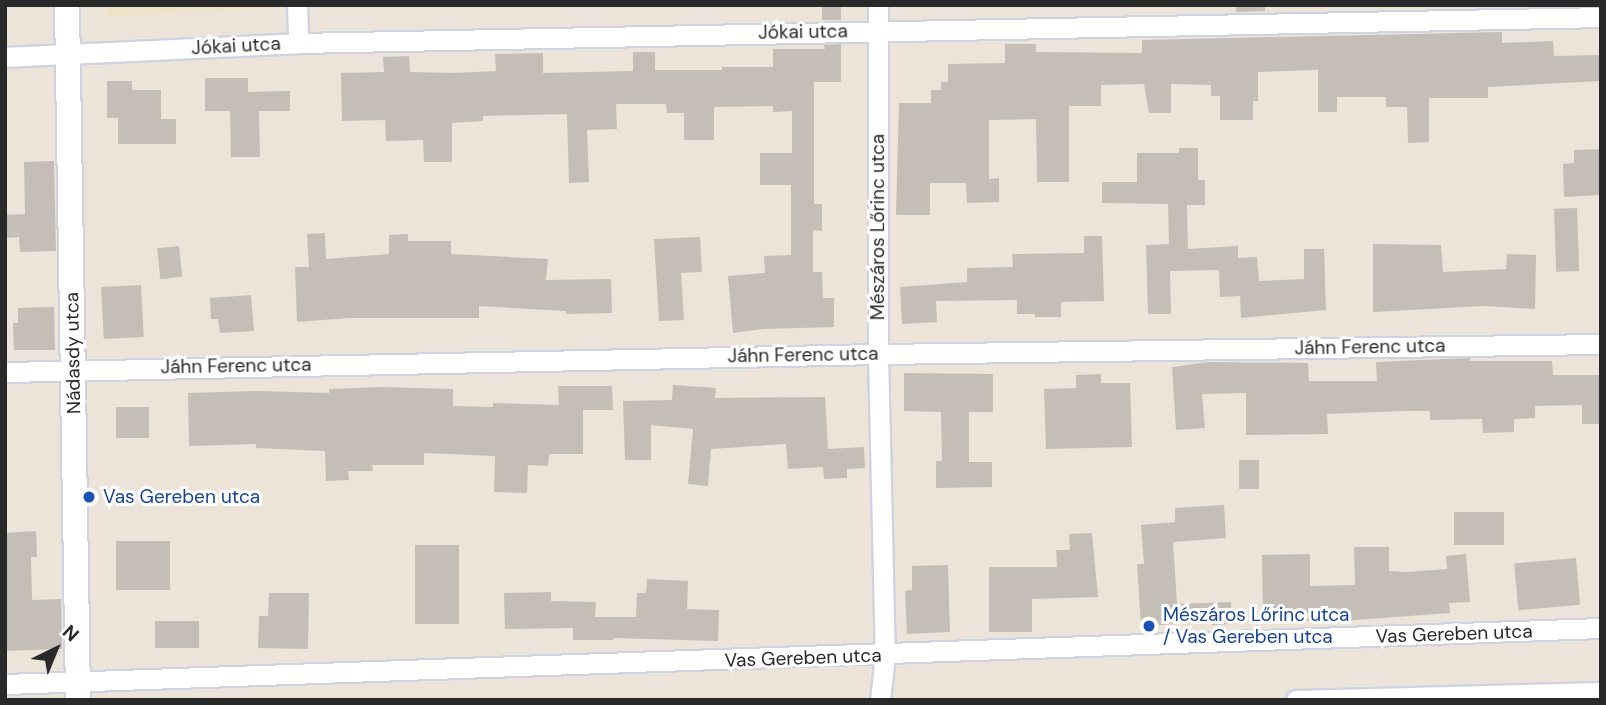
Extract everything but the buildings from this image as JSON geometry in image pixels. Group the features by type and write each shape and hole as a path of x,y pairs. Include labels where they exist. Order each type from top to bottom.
{"street":[{"name":"Nádasdy utca","path":"67,5 78,690"},
{"path":"298,5 298,43"},
{"name":"Mészáros Lőrinc utca","path":"878,5 878,354 885,655 880,700"},
{"name":"Jókai utca","path":"5,57 298,43 1601,17"},
{"name":"Jáhn Ferenc utca","path":"5,372 878,354 1601,344"},
{"name":"Vas Gereben utca","path":"5,684 78,690 885,655 1601,628"},
{"path":"1296,700 1601,692"}],"shaded area":[{"path":"107,5 283,5 283,8 107,16"}],"place":[{"name":"Vas Gereben utca","path":"89,497"},
{"name":"Mészáros Lőrinc utca / Vas Gereben utca","path":"1149,626"}]}
